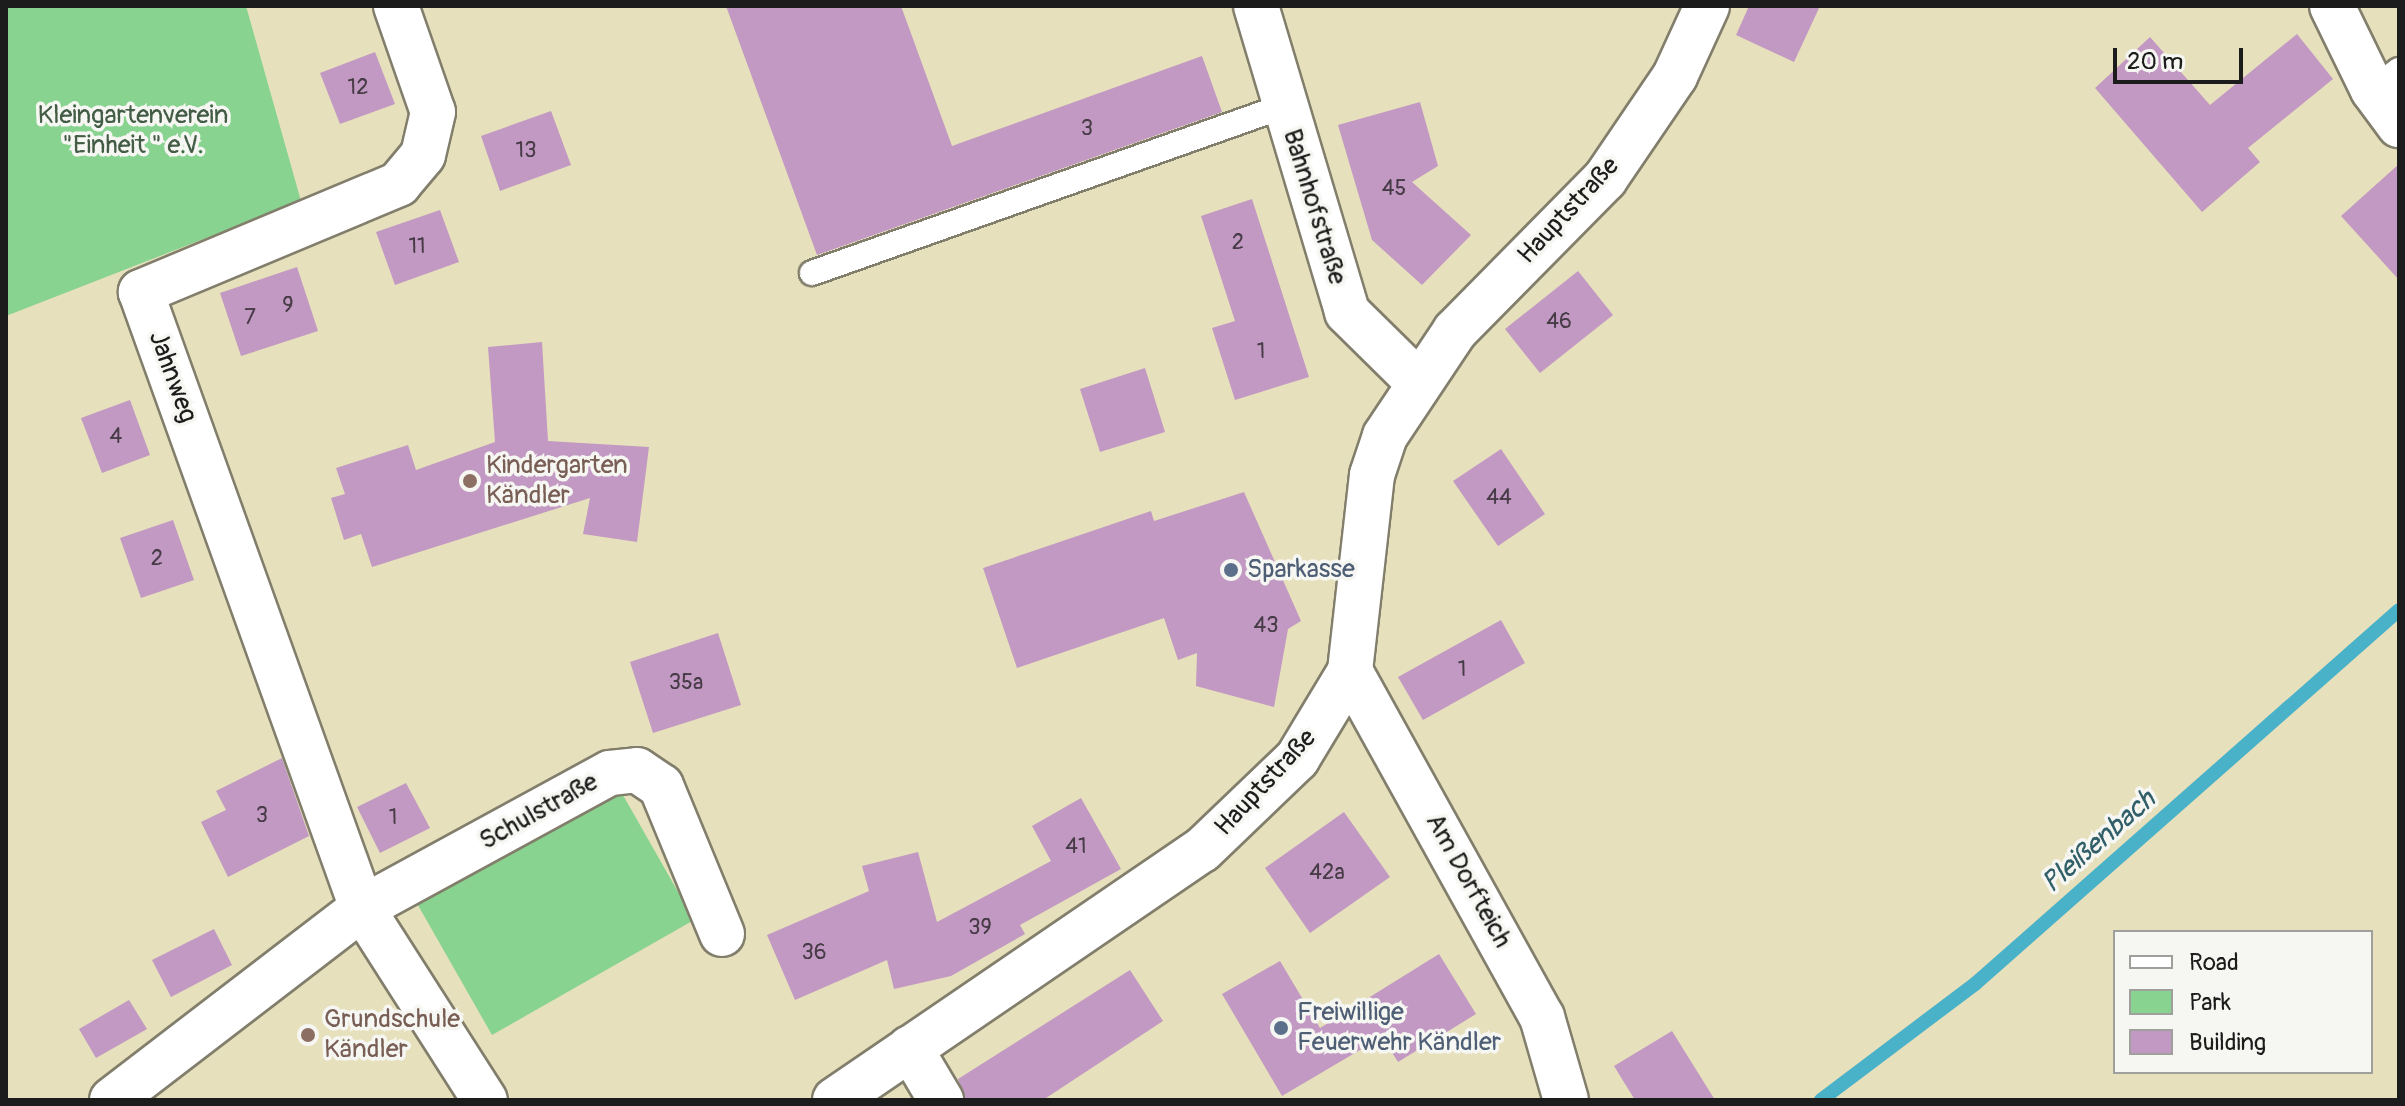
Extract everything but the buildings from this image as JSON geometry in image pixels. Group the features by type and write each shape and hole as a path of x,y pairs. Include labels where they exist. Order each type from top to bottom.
{"street":[{"name":"Jahnweg","path":"362,908 141,292 399,184 423,155 433,112 396,6"},
{"name":"Bahnhofstraße","path":"1256,6 1347,312 1417,381"},
{"name":"Hauptstraße","path":"835,1100 1202,850 1297,759 1350,671 1372,475 1417,381 1455,331 1605,179 1675,76 1707,6"},
{"path":"2332,6 2386,80 2399,125"},
{"name":"Am Dorfteich","path":"1350,671 1542,1017 1566,1100"},
{"name":"Schulstraße","path":"112,1100 362,908 610,773 637,770 661,786 722,934"},
{"path":"362,908 485,1100"},
{"path":"910,1048 941,1100"}],"lane":[{"path":"812,273 1284,106"}],"green space":[{"name":"Kleingartenverein \"Einheit \" e.V.","path":"6,6 246,6 301,201 6,316"},
{"path":"615,781 694,920 492,1035 411,893"}],"waterway":[{"name":"Pleißenbach","path":"1821,1100 1975,984 2399,610"}],"place":[{"name":"Kindergarten Kändler","path":"470,481"},
{"name":"Sparkasse","path":"1231,570"},
{"name":"Freiwillige Feuerwehr Kändler","path":"1281,1028"},
{"name":"Grundschule Kändler","path":"308,1035"}]}
